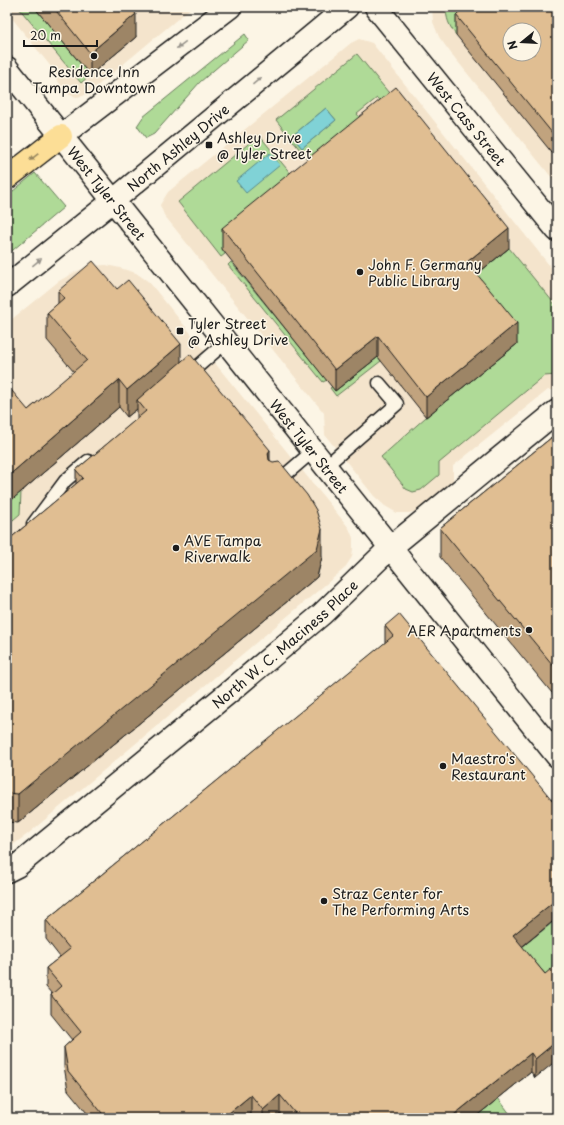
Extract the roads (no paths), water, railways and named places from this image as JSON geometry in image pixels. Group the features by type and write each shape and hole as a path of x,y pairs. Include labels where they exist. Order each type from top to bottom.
{"highway":[{"path":"7,178 61,136"}],"street":[{"path":"61,136 230,7"},
{"name":"North Ashley Drive","path":"7,286 114,200 347,7"},
{"name":"West Cass Street","path":"376,7 557,230"},
{"name":"West Tyler Street","path":"7,68 557,756"},
{"name":"North W. C. Maciness Place","path":"7,871 16,866 233,689 322,614 390,548 557,411"}],"lane":[{"path":"180,382 226,342"},
{"path":"275,484 319,459 397,404 379,383"},
{"path":"25,532 32,526 65,481 99,451"}],"water":[{"path":"326,108 336,120 302,148 292,136"},
{"path":"270,153 280,165 246,193 236,181"}],"place":[{"name":"Residence Inn Tampa Downtown","path":"94,56"},
{"name":"Ashley Drive @ Tyler Street","path":"209,145"},
{"name":"John F. Germany Public Library","path":"360,272"},
{"name":"Tyler Street @ Ashley Drive","path":"180,331"},
{"name":"AVE Tampa Riverwalk","path":"176,548"},
{"name":"AER Apartments","path":"529,630"},
{"name":"Maestro's Restaurant","path":"443,766"},
{"name":"Straz Center for The Performing Arts","path":"324,901"}]}
